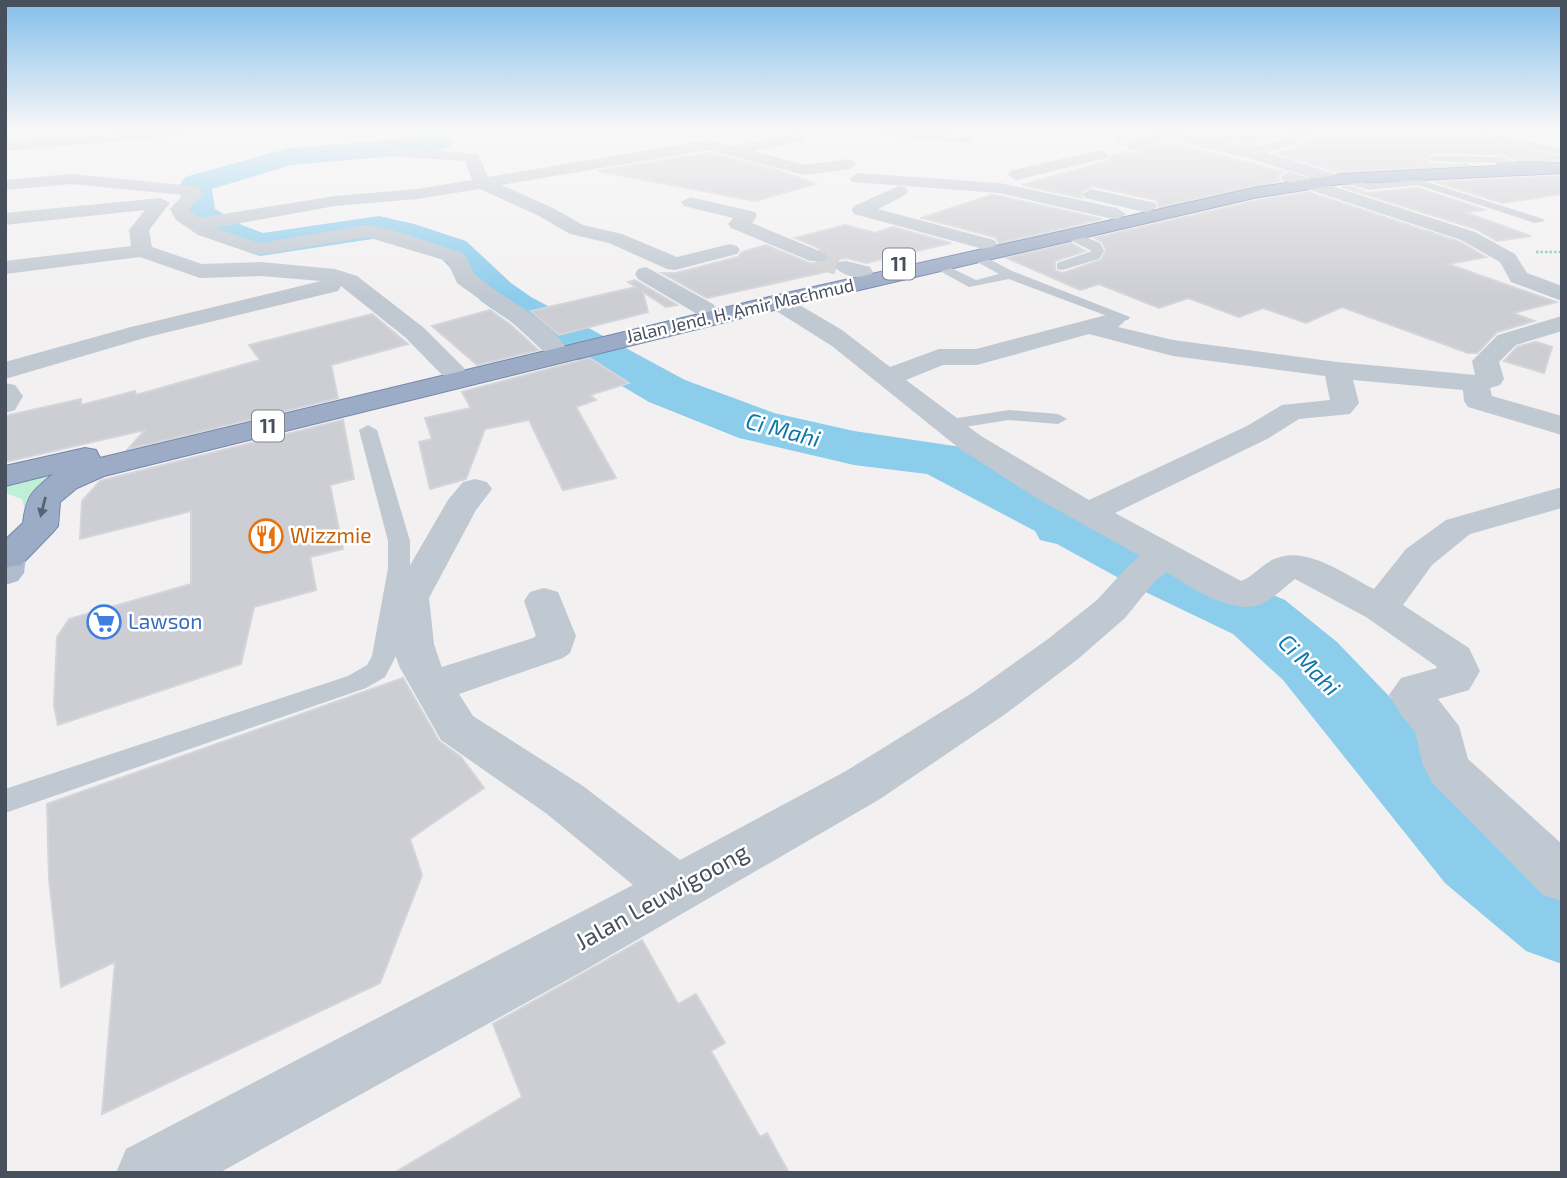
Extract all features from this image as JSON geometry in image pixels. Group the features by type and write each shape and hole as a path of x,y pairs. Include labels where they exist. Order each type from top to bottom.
{"highway":[{"name":"Jalan Jend. H. Amir Machmud","path":"5,476 452,369 778,302 935,265 1117,214 1276,186"},
{"name":"Jalan Jend. H. Amir Machmud","path":"609,337 854,269 1070,235 1287,186"},
{"name":"Jalan Jend. H. Amir Machmud","path":"6,561 40,526 42,503 46,496 53,488 78,474 560,347"}],"street":[{"path":"149,186 195,192 183,202 179,212 199,224 205,231 259,249 367,231 386,234 456,257 465,278 560,347"},
{"path":"199,224 325,203 471,186"},
{"path":"488,186 546,212 576,230 615,238 675,264 730,250"},
{"path":"983,186 1117,214"},
{"path":"1055,186 1148,207"},
{"path":"1336,186 1468,236 1508,258 1519,277 1562,294"},
{"path":"899,191 861,210 981,250"},
{"path":"5,219 183,202"},
{"path":"690,202 748,216 749,218 738,224 817,257"},
{"path":"142,251 139,230 161,203"},
{"path":"5,268 142,251 189,268 329,274 349,281 415,333 452,369"},
{"path":"216,271 237,307"},
{"path":"646,274 705,309"},
{"path":"5,370 237,307 349,281"},
{"path":"778,302 798,317 834,336 945,425 1040,486 1088,513 1154,563 1240,594 1250,595 1287,567 1301,567 1380,608 1457,663 1459,671 1454,679 1412,692 1415,703 1436,727 1443,759 1449,770 1562,878"},
{"path":"887,378 939,357 977,357 1129,315"},
{"path":"1562,323 1507,340 1495,349 1485,361 1478,401 1562,426"},
{"path":"1089,327 1173,348 1233,344 1337,370 1483,381"},
{"path":"1088,513 1258,432 1292,411 1340,408 1345,404 1337,370"},
{"path":"5,391 9,396 5,404"},
{"path":"475,489 460,508 410,598 413,644 420,666 435,687 457,728 565,800 676,888"},
{"path":"1380,608 1419,557 1458,527 1562,497"},
{"name":"Jalan Leuwigoong","path":"150,1173 565,951 863,785 988,704 1063,649 1111,610 1154,563"},
{"path":"435,687 548,648 555,643 556,636 544,601"}],"lane":[{"path":"1362,186 1381,186"},
{"path":"1427,186 1539,221"},
{"path":"1062,266 1095,256 1098,251 1096,246 1070,235"},
{"path":"981,250 1007,274 1129,315"},
{"path":"935,265 974,284 1007,274"},
{"path":"945,425 1009,415 1058,419"},
{"path":"5,801 357,682 376,671 384,656 399,568 400,541 368,430"}],"green space":[{"path":"106,457 28,520 22,499 5,493 5,486"}],"building":[{"path":"676,186 809,186 755,201"},
{"path":"1026,186 1257,186 1159,207 1156,200 1092,186 1081,192 1082,198"},
{"path":"1349,186 1368,193 1418,188 1485,210 1464,212 1531,236 1497,241 1476,229 1342,187"},
{"path":"1449,186 1562,186 1562,194 1503,203"},
{"path":"1308,192 1460,242 1486,257 1448,264 1556,302 1513,313 1534,321 1497,332 1477,353 1468,353 1342,307 1306,323 1263,308 1239,317 1188,298 1159,308 1099,284 1080,290 1007,258 1071,243 1085,251 1055,261 1055,271 1063,273 1101,260 1106,250 1102,242 1095,238 1255,201"},
{"path":"991,195 1102,219 999,243 995,237 922,218"},
{"path":"845,225 875,233 893,227 951,243 866,263 847,258 838,259 833,266 834,270 707,298 662,273 676,273 738,257 742,252 766,245 809,263 824,264 831,257 826,251 795,238"},
{"path":"635,280 677,305 666,307 643,292 648,312 559,335 531,311 636,287 628,282"},
{"path":"490,310 538,350 477,365 432,326"},
{"path":"372,314 408,344 331,365 338,398 128,449 145,430 5,462 5,416 81,399 81,405 135,391 136,395 260,360 249,345"},
{"path":"1536,342 1552,347 1544,373 1504,361 1517,347"},
{"path":"590,358 629,383 590,395 596,400 576,407 616,478 563,490 529,420 485,429 466,479 430,489 419,442 432,439 425,418 471,408 462,392"},
{"path":"343,420 354,479 330,485 343,549 310,557 316,590 254,607 241,664 58,725 54,706 57,637 69,619 191,584 191,511 80,539 82,501 100,481"},
{"path":"403,678 439,741 461,757 484,788 410,839 422,875 380,983 102,1114 115,962 61,987 49,879 47,804"},
{"path":"642,940 678,1004 696,994 725,1043 711,1051 760,1137 767,1133 789,1173 394,1173 522,1097 493,1024"}],"waterway":[{"name":"Ci Mahi","path":"196,186 199,214 229,233 260,245 379,227 453,249 496,292 516,306 667,391 758,426 854,448 941,459 1059,519 1063,526 1076,528 1159,572 1259,617 1310,661 1479,854 1562,918"}],"tunnel":[{"path":"817,257 846,267"}],"place":[{"name":"Wizzmie","path":"266,536"},
{"name":"Lawson","path":"104,622"}]}
